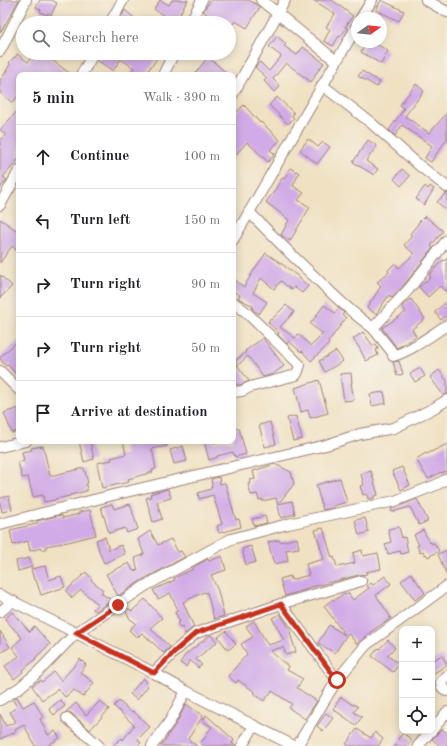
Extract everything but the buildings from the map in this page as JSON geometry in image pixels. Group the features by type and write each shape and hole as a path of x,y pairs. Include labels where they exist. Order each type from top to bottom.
{"street":[{"path":"18,16 26,0"},
{"path":"114,16 123,0"},
{"path":"194,16 202,0"},
{"path":"260,0 336,61"},
{"path":"236,89 285,0"},
{"path":"365,12 372,0"},
{"path":"426,0 447,12"},
{"path":"0,51 16,20"},
{"path":"236,235 351,36"},
{"path":"83,72 90,60"},
{"path":"164,72 170,60"},
{"path":"322,85 370,122 420,166 447,187"},
{"path":"0,205 16,176"},
{"path":"249,212 301,265 359,318 373,328 393,353 393,356 412,347 447,324"},
{"path":"373,328 409,289 447,240"},
{"path":"236,304 246,312 300,365 296,375 236,392"},
{"path":"0,371 16,387"},
{"path":"0,524 113,495 326,444 360,434 394,428 447,400"},
{"path":"0,447 16,443"},
{"path":"0,700 19,688 38,672 76,633 145,586 231,539 339,512 395,501 436,485 446,483"},
{"path":"154,673 174,652 196,633 281,604 361,581"},
{"path":"297,746 337,680 366,645 447,586"},
{"path":"0,595 294,746"},
{"path":"0,612 13,601"},
{"path":"281,604 337,680"},
{"path":"447,676 441,682 442,687 447,691"},
{"path":"152,746 170,721 186,691"},
{"path":"435,726 447,712"},
{"path":"67,718 100,746"},
{"path":"242,746 254,726"},
{"path":"418,746 428,734"}],"route":[{"path":"118,605 76,633 154,673 174,652 196,633 281,604 337,680"}]}
